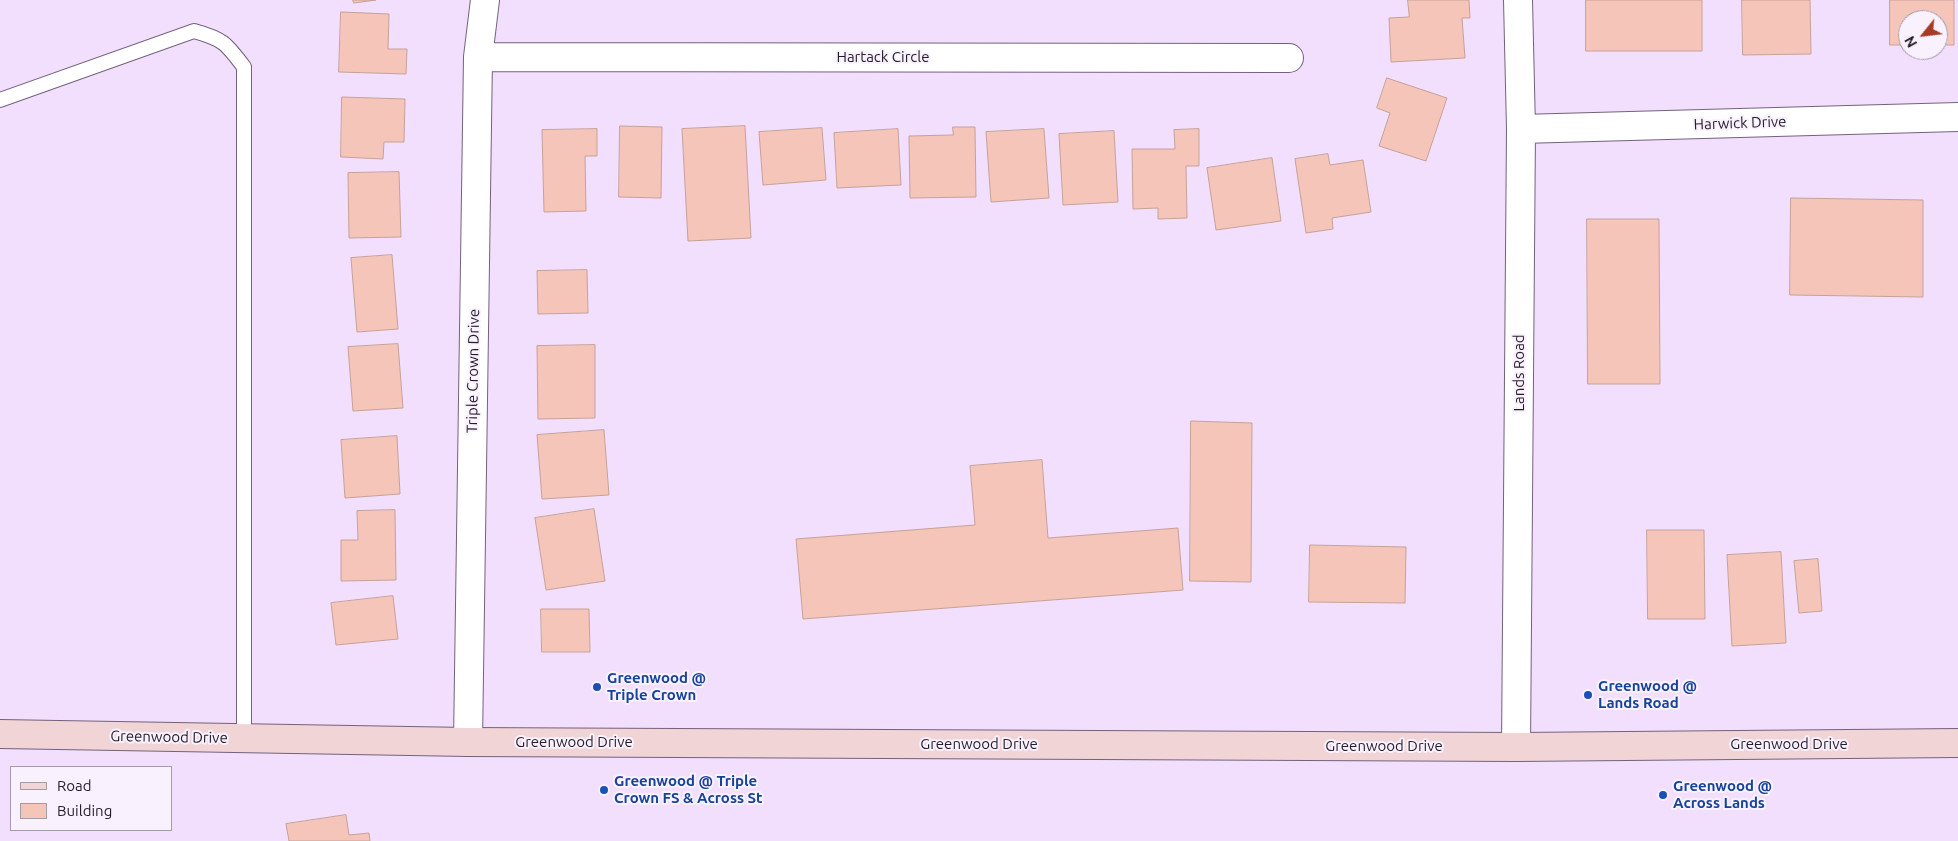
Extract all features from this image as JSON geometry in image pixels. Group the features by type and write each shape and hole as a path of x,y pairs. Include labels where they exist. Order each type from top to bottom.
{"main road":[{"name":"Greenwood Drive","path":"0,734 468,742 1516,746 1958,743"}],"street":[{"name":"Triple Crown Drive","path":"468,742 478,56 485,0"},
{"name":"Lands Road","path":"1516,746 1521,129 1518,0"},
{"name":"Hartack Circle","path":"478,56 1289,58"},
{"name":"Harwick Drive","path":"1521,129 1958,117"}],"lane":[{"path":"0,100 194,31 216,37 231,49 244,67 244,738"}],"building":[{"path":"353,0 376,0 354,3"},
{"path":"1408,0 1469,0 1470,18 1462,18 1465,58 1391,62 1389,18 1409,17"},
{"path":"1586,0 1702,0 1702,51 1586,51"},
{"path":"1742,0 1810,0 1811,54 1743,55"},
{"path":"1890,0 1954,0 1954,45 1948,45 1948,10 1898,10 1898,45 1890,45"},
{"path":"341,12 389,14 388,49 407,49 406,74 339,72"},
{"path":"1387,78 1447,98 1426,161 1379,146 1390,113 1377,108"},
{"path":"342,97 405,99 404,142 384,142 383,159 341,157"},
{"path":"620,126 662,127 661,198 619,197"},
{"path":"745,126 751,238 688,241 682,129"},
{"path":"953,127 975,127 976,197 910,198 909,136 953,135"},
{"path":"822,128 826,180 763,185 759,132"},
{"path":"597,129 597,156 585,156 586,211 544,212 542,130"},
{"path":"898,129 901,185 837,188 834,133"},
{"path":"1044,129 1049,198 991,202 986,132"},
{"path":"1199,129 1199,166 1186,166 1187,218 1158,219 1158,208 1133,209 1132,149 1175,149 1174,130"},
{"path":"1114,131 1118,202 1063,205 1059,134"},
{"path":"1328,154 1330,165 1363,160 1371,212 1332,218 1333,229 1306,233 1295,159"},
{"path":"1272,158 1281,221 1216,230 1207,168"},
{"path":"399,172 401,237 349,238 348,173"},
{"path":"1791,198 1923,200 1923,297 1790,295"},
{"path":"1587,219 1659,219 1660,384 1588,384"},
{"path":"392,255 398,329 357,332 351,258"},
{"path":"587,270 588,313 538,314 537,271"},
{"path":"398,344 403,408 353,411 348,347"},
{"path":"595,345 595,418 538,419 537,346"},
{"path":"1191,421 1252,423 1251,582 1190,581"},
{"path":"604,430 609,495 542,499 537,435"},
{"path":"397,436 400,494 345,498 341,440"},
{"path":"1042,460 1048,538 1178,528 1183,590 803,619 796,539 975,525 970,466"},
{"path":"594,509 605,581 546,590 535,518"},
{"path":"395,510 396,580 341,581 341,540 358,540 357,511"},
{"path":"1647,530 1704,530 1705,619 1648,619"},
{"path":"1310,545 1406,547 1405,603 1309,602"},
{"path":"1781,552 1786,643 1732,646 1727,555"},
{"path":"1818,559 1822,611 1799,613 1794,561"},
{"path":"393,596 398,639 336,645 331,603"},
{"path":"541,609 589,609 590,652 542,652"},
{"path":"346,815 349,835 369,833 370,841 289,841 286,824"}],"place":[{"name":"Greenwood @ Triple Crown","path":"597,687"},
{"name":"Greenwood @ Lands Road","path":"1588,695"},
{"name":"Greenwood @ Triple Crown FS & Across St","path":"604,790"},
{"name":"Greenwood @ Across Lands","path":"1663,795"}]}
